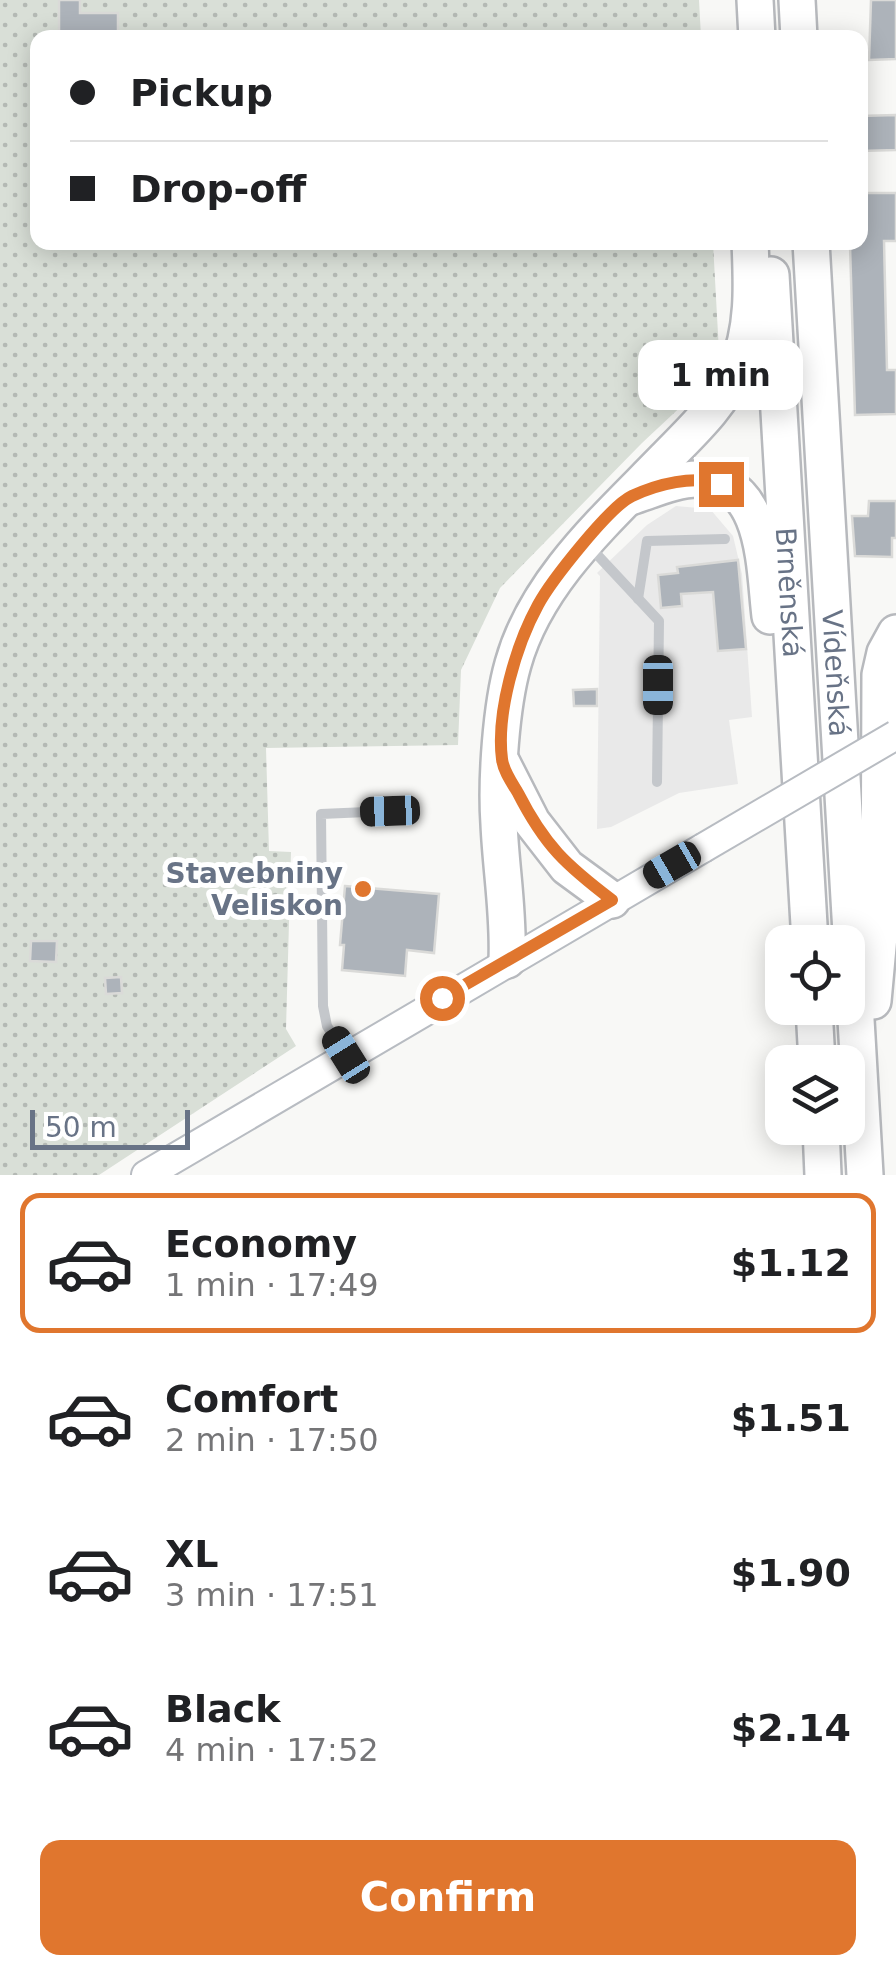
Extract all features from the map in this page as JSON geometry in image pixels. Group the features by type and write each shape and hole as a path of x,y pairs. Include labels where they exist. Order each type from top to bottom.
{"highway":[{"path":"755,0 757,30"},
{"path":"797,0 799,30"},
{"path":"507,960 509,923 498,820 503,725 513,664 538,603 585,542 704,420 736,369 750,317 750,250"},
{"name":"Brněnská","path":"769,250 809,925"},
{"name":"Vídeňská","path":"811,250 858,1045"},
{"path":"629,497 699,479 721,484 742,498 759,527 776,660 797,702"},
{"path":"865,1076 879,936 880,675 885,653 896,633"},
{"path":"502,762 532,822 567,867 612,900"},
{"path":"865,1121 876,1175"},
{"path":"821,1145 823,1175"},
{"path":"864,1145 865,1175"}],"main road":[{"path":"146,1175 896,735"}],"lane":[{"path":"638,599 647,542 725,538"},
{"path":"585,542 658,620 657,782"},
{"path":"346,1055 327,1026 323,1006 320,814 390,811"}],"shaded area":[{"path":"0,0 699,0 701,30 30,30 30,250 713,250 720,370 642,443 500,588 461,670 458,745 266,748 269,851 291,852 286,1029 296,1046 99,1175 0,1175"},
{"path":"676,506 710,509 733,536 742,574 752,717 729,720 738,784 679,793 611,827 597,829 597,573 647,525"}],"building":[{"path":"59,0 80,0 80,13 118,13 118,30 59,30"},
{"path":"871,0 896,0 896,59 869,60"},
{"path":"896,115 896,150 868,151 868,116"},
{"path":"868,193 896,193 896,241 884,241 887,370 896,370 896,414 855,415 850,250 868,250"},
{"path":"869,501 896,501 892,557 855,556 852,516 868,516"},
{"path":"738,560 746,649 718,651 713,592 681,594 682,606 661,608 658,575 678,573 677,567"},
{"path":"597,689 597,706 574,706 573,690"},
{"path":"345,886 439,894 434,953 407,950 405,976 342,970"},
{"path":"31,941 57,941 56,962 30,961"},
{"path":"121,977 122,993 106,994 105,978"}],"place":[{"name":"Stavebniny Veliskon","path":"363,889"}],"route":[{"path":"442,998 612,900 567,867 532,822 502,762 503,725 513,664 538,603 585,542 629,497 684,480 721,484"}]}
